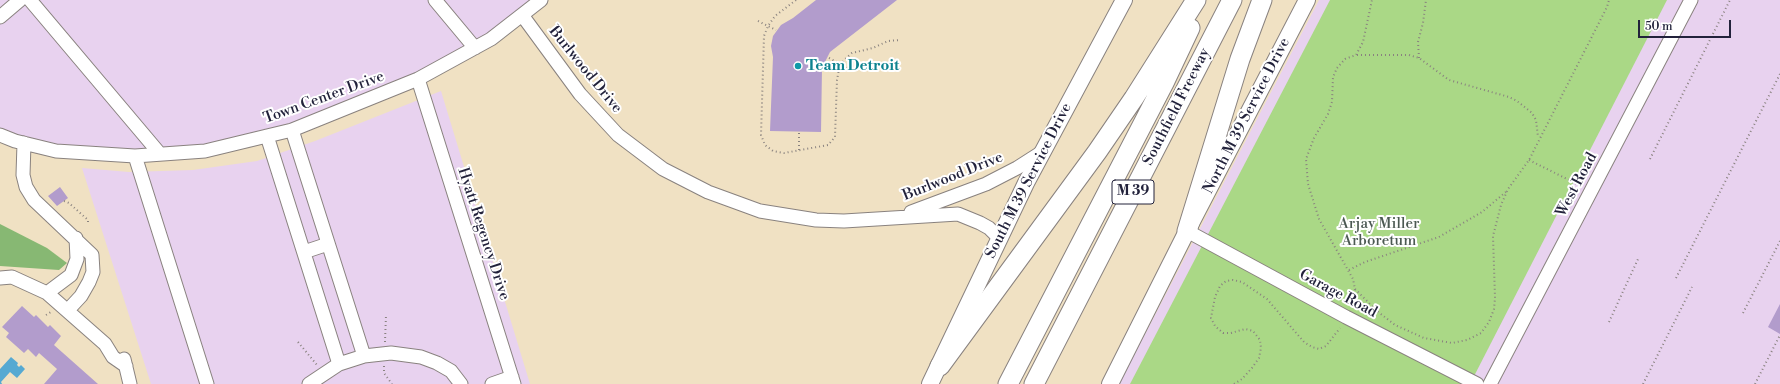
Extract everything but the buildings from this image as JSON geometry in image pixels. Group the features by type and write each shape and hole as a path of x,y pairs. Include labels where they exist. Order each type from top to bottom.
{"highway":[{"path":"940,366 1106,139 1196,0"},
{"name":"Southfield Freeway","path":"1008,384 1164,83 1204,0"},
{"name":"Southfield Freeway","path":"1034,384 1232,0"},
{"path":"1186,231 1240,59 1262,0"}],"main road":[{"name":"South M 39 Service Drive","path":"930,384 940,366 998,238 1042,152 1124,0"},
{"name":"North M 39 Service Drive","path":"1110,384 1186,231 1307,0"}],"street":[{"path":"0,17 20,0"},
{"path":"30,0 160,154"},
{"path":"435,0 475,48"},
{"name":"Town Center Drive","path":"0,135 56,151 135,156 204,151 292,130 418,79 491,39 541,0"},
{"name":"West Road","path":"1490,384 1592,192 1691,0"},
{"name":"Burlwood Drive","path":"522,15 580,94 602,120 640,153 682,180 734,203 788,216 844,221 958,214 989,228 998,238"},
{"name":"Hyatt Regency Drive","path":"418,79 513,381 492,384"},
{"path":"292,130 364,356"},
{"path":"267,136 339,364"},
{"path":"24,143 24,175 26,187 34,200 76,238 92,256 93,272 81,296 68,310"},
{"name":"Burlwood Drive","path":"896,217 986,184 1042,152"},
{"path":"135,156 207,384"},
{"name":"Garage Road","path":"1186,231 1346,317 1477,384"},
{"path":"48,293 71,275 77,259 76,238"},
{"path":"304,252 328,244"},
{"path":"0,279 12,277 48,293 105,344 116,348 120,352 124,358 130,384"},
{"path":"309,384 339,364 364,356 391,353 421,357 436,362 450,371 461,384"}],"path":[{"path":"796,0 776,16 768,26 764,41 761,136 765,145 773,151 784,153 828,145 835,136 837,80 841,64 852,53 873,48 888,42 900,40"},
{"path":"1356,55 1366,33 1372,0"},
{"path":"1419,58 1418,42 1426,0"},
{"path":"1355,289 1383,316 1395,325 1410,333 1438,342 1452,344 1474,338 1481,333 1489,322 1494,309 1493,236 1501,205 1508,190 1528,160 1538,138 1607,7 1609,0"},
{"path":"1650,159 1730,0"},
{"path":"758,21 776,30"},
{"path":"1234,384 1242,379 1252,368 1259,358 1261,348 1260,340 1254,331 1245,329 1231,334 1223,333 1215,326 1211,318 1215,297 1220,286 1226,281 1233,280 1242,282 1267,299 1304,342 1319,349 1326,346 1334,338 1353,303 1355,289 1349,270 1323,230 1308,184 1306,165 1314,138 1328,114 1332,102 1333,78 1336,68 1344,59 1356,55 1400,55 1419,58 1449,80 1517,101 1527,108 1536,120 1538,138"},
{"path":"828,58 848,68"},
{"path":"1676,278 1780,74"},
{"path":"799,132 799,150"},
{"path":"1528,160 1592,192"},
{"path":"1349,270 1365,262 1439,237 1482,212 1508,190"},
{"path":"64,201 69,203 88,220 88,223"},
{"path":"1743,313 1780,241"},
{"path":"1609,322 1638,259"},
{"path":"1643,384 1692,287"},
{"path":"385,345 386,315"},
{"path":"1755,384 1780,335"},
{"path":"298,342 319,367"},
{"path":"384,361 384,373 392,384"}],"shaded area":[{"path":"0,0 541,0 459,58 244,142 102,155 0,135"},
{"name":"Arjay Miller Arboretum","path":"1319,0 1780,0 1780,384 1119,384"},
{"path":"441,91 530,384 151,384 82,168 129,172 193,170 257,161 315,141"}],"green space":[{"name":"Arjay Miller Arboretum","path":"1330,0 1667,0 1470,384 1130,384"},
{"path":"0,224 47,248 67,263 59,270 0,266"}],"water":[{"path":"11,357 18,363 17,365 19,367 21,365 25,369 17,378 10,372 1,382 2,384 0,384 0,369"}],"place":[{"name":"Team Detroit","path":"798,66"}]}
